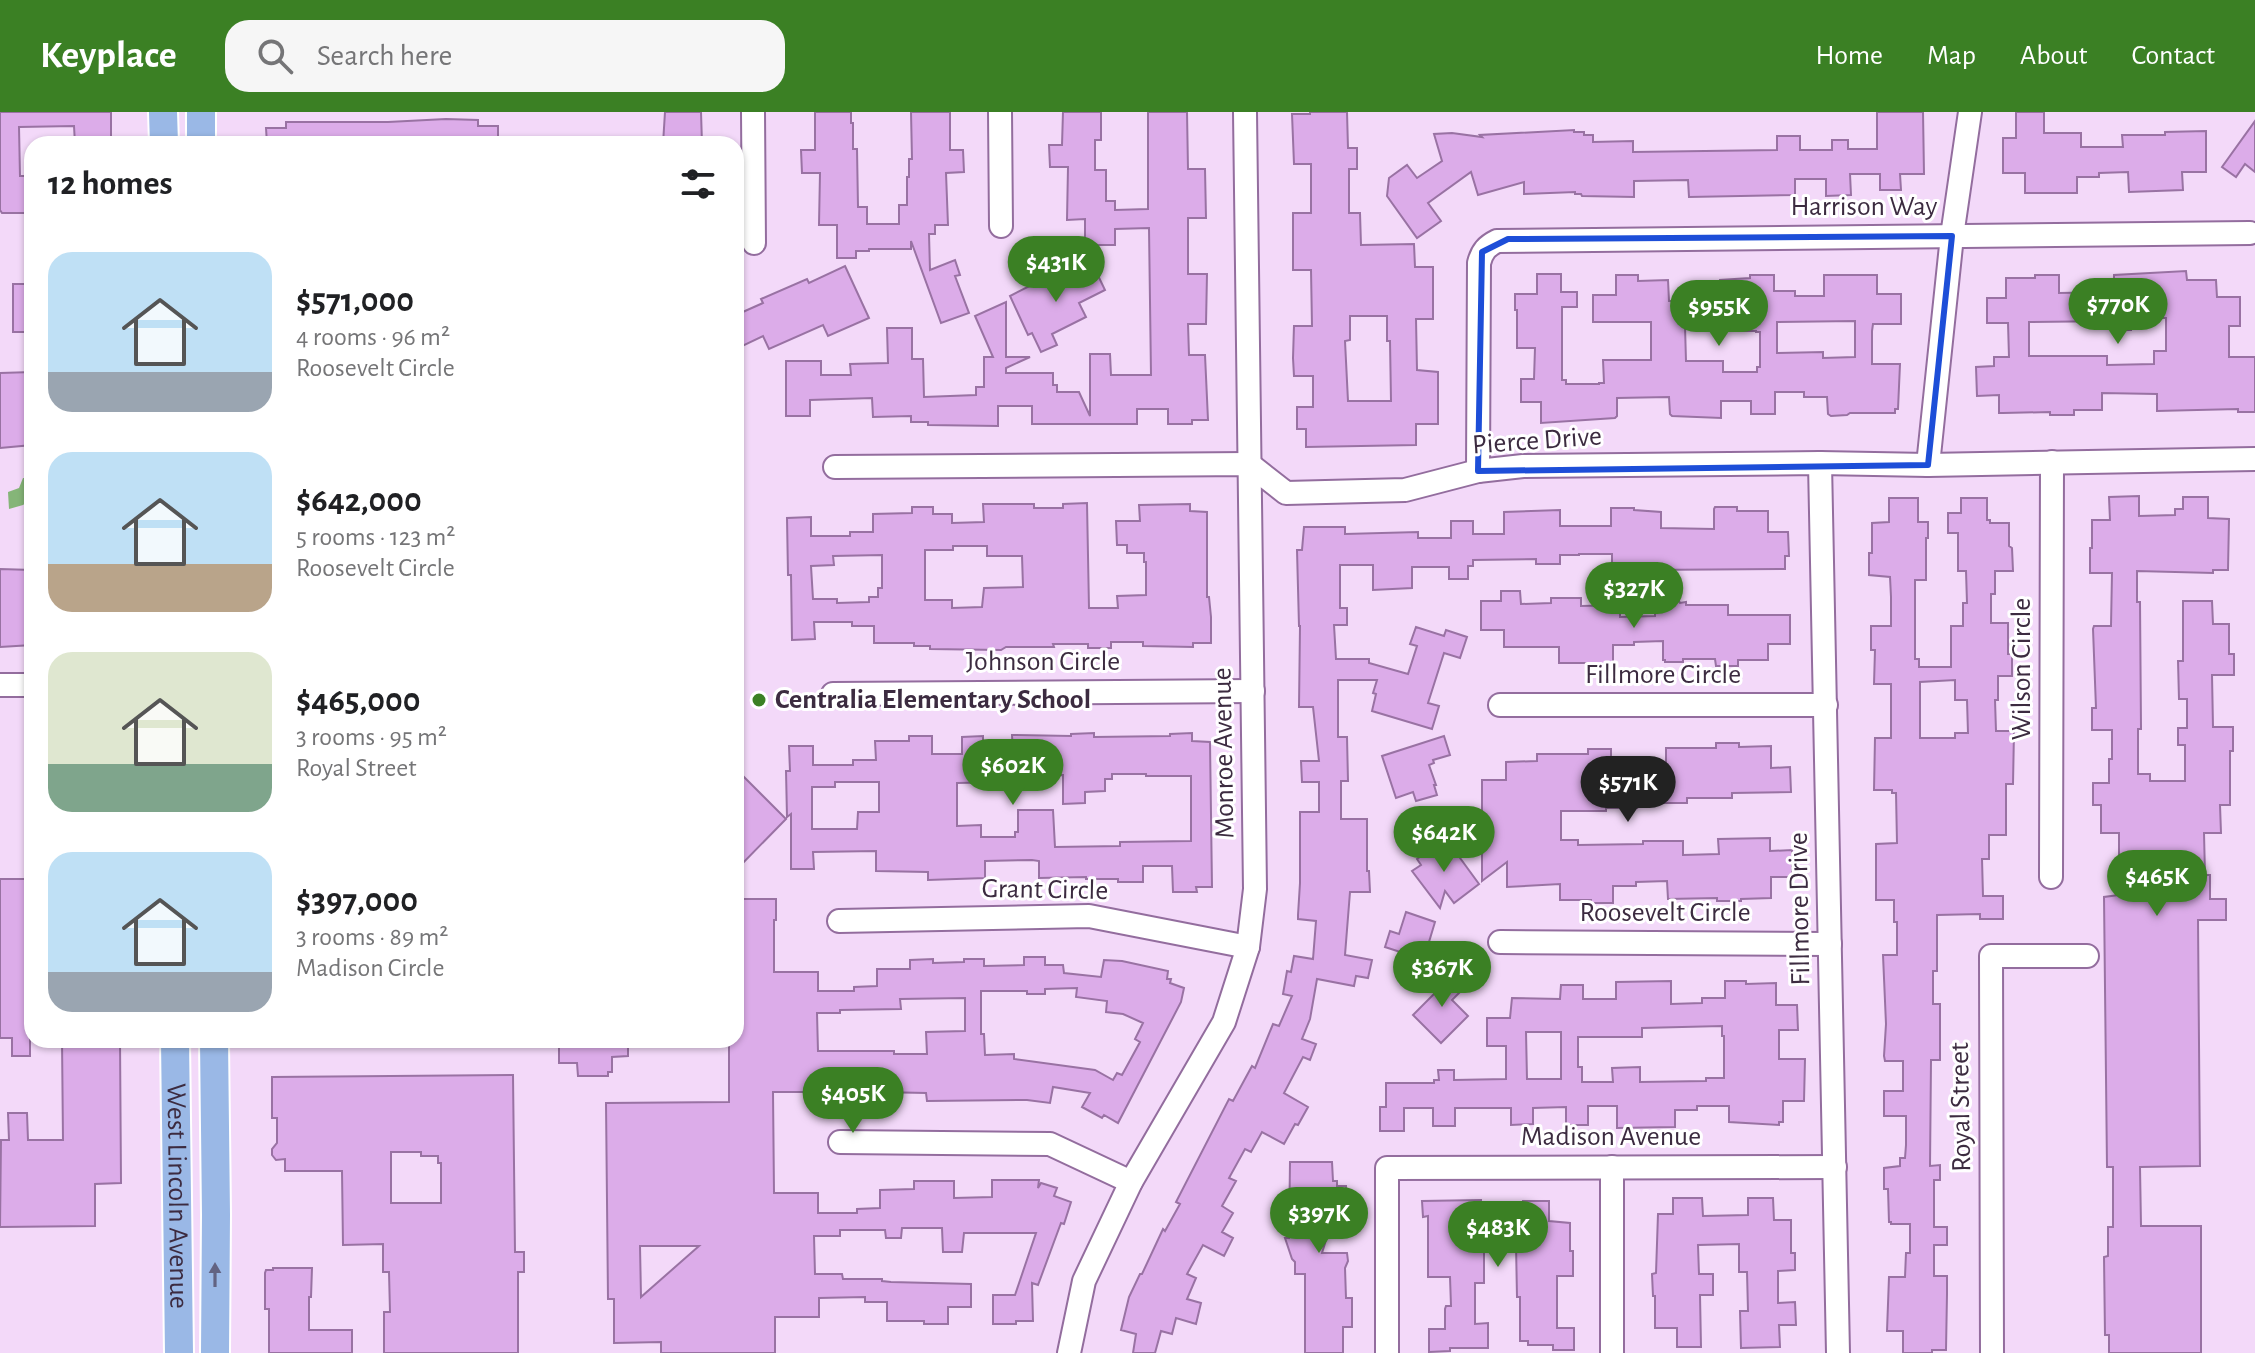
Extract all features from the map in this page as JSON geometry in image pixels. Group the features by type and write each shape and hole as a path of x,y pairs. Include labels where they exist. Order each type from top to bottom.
{"main road":[{"path":"163,112 164,136"},
{"path":"201,112 201,136"},
{"name":"West Lincoln Avenue","path":"175,1048 179,1353"},
{"name":"West Lincoln Avenue","path":"214,1048 215,1353"}],"street":[{"path":"753,112 754,243"},
{"path":"1000,112 1001,226"},
{"name":"Monroe Avenue","path":"1069,1353 1084,1281 1131,1182 1224,1022 1248,947 1255,889 1245,112"},
{"path":"1928,465 1952,236 1970,112"},
{"name":"Harrison Way","path":"1478,471 1477,250 1497,241 2250,233"},
{"name":"Pierce Drive","path":"1249,464 1286,493 1405,490 1478,471 1523,466 1928,465 2255,459"},
{"name":"Wilson Circle","path":"2051,877 2052,462"},
{"name":"Fillmore Drive","path":"1820,463 1838,1353"},
{"path":"835,467 1249,464"},
{"path":"0,685 24,685"},
{"name":"Johnson Circle","path":"833,694 1253,691"},
{"name":"Fillmore Circle","path":"1500,705 1826,705"},
{"name":"Grant Circle","path":"839,921 1089,916 1248,947"},
{"name":"Roosevelt Circle","path":"1500,942 1830,944"},
{"name":"Royal Street","path":"1992,1353 1991,956 2087,956"},
{"path":"840,1142 1050,1144 1131,1182"},
{"path":"1612,1167 1612,1353"},
{"name":"Madison Avenue","path":"1387,1353 1387,1168 1835,1167"}],"highlighted area":[{"path":"1952,236 1928,465 1478,471 1482,252 1508,239"}],"shaded area":[{"path":"24,478 24,504 9,509 8,492 19,488"}],"building":[{"path":"0,112 111,112 111,136 75,136 74,126 19,127 24,213 2,213"},
{"path":"665,112 701,112 702,136 664,136"},
{"path":"815,112 851,112 853,149 857,149 858,207 867,207 867,224 899,224 899,205 907,205 907,177 909,159 912,159 911,112 950,112 950,150 963,150 964,172 946,173 948,225 935,225 935,234 929,234 930,270 955,260 960,275 955,276 969,313 941,323 911,241 911,249 869,249 856,251 856,258 837,258 837,225 819,225 820,173 802,173 801,150 815,150"},
{"path":"1063,112 1101,112 1101,140 1095,140 1095,170 1106,170 1106,201 1115,201 1115,210 1148,209 1148,112 1187,112 1188,169 1205,169 1206,218 1188,218 1188,274 1207,274 1206,324 1188,324 1189,355 1205,355 1208,420 1168,424 1168,409 1137,409 1137,424 1032,424 1032,406 998,406 998,426 928,425 928,422 911,422 911,416 873,417 872,398 810,400 810,416 786,416 786,361 821,361 821,375 851,375 850,364 888,363 887,328 912,328 912,359 923,359 924,397 976,395 976,387 984,387 984,357 993,357 975,316 1006,302 1006,357 1030,357 1006,368 1006,373 1053,373 1053,385 1057,385 1057,392 1079,392 1090,416 1090,354 1110,354 1111,375 1151,375 1149,228 1115,229 1115,245 1085,245 1085,219 1067,220 1068,167 1050,167 1049,145 1062,145"},
{"path":"1347,112 1348,148 1357,148 1357,169 1349,169 1349,213 1360,213 1361,245 1414,244 1415,267 1433,267 1433,319 1416,319 1417,370 1438,372 1438,424 1416,424 1416,445 1306,447 1306,429 1297,429 1297,407 1313,407 1313,376 1294,376 1294,326 1312,326 1311,270 1293,270 1293,213 1311,213 1311,164 1294,164 1292,114","holes":["1350,316 1387,316 1391,401 1348,401 1345,341 1350,340"]},
{"path":"1877,112 1923,112 1924,174 1900,174 1901,190 1880,190 1880,174 1850,174 1851,195 1826,196 1826,179 1795,179 1795,195 1689,197 1688,180 1634,181 1634,197 1582,196 1575,192 1524,194 1524,182 1478,195 1471,172 1428,203 1441,221 1417,238 1387,196 1389,178 1407,165 1417,178 1442,161 1434,134 1482,137 1480,135 1574,130 1593,135 1593,142 1633,141 1633,152 1777,150 1777,136 1800,136 1800,150 1832,150 1832,140 1848,140 1848,149 1877,149"},
{"path":"2016,112 2044,112 2044,133 2081,133 2081,147 2123,147 2122,135 2206,131 2206,172 2182,172 2183,190 2129,192 2128,172 2077,177 2077,193 2025,193 2025,173 2003,173 2003,138 2016,138"},
{"path":"478,120 478,126 498,126 498,136 266,136 266,128 286,128 286,122"},
{"path":"2255,121 2255,172 2245,164 2236,177 2222,167"},
{"path":"1092,263 1105,290 1079,303 1086,317 1052,334 1057,345 1041,352 1032,333 1028,335 1010,296 1053,274 1056,280"},
{"path":"845,266 869,318 828,336 823,325 769,349 763,336 744,345 744,311 763,303 761,299 807,279 809,283"},
{"path":"2186,271 2187,280 2216,280 2217,297 2240,297 2240,326 2229,326 2229,357 2255,357 2255,412 2238,412 2238,409 2157,411 2157,394 2102,393 2102,410 2074,410 2074,415 1999,413 1999,395 1977,396 1976,367 1994,366 1994,357 2009,357 2008,323 1987,323 1987,298 2006,298 2006,278 2059,275 2059,293 2114,292 2114,275","holes":["2131,318 2166,318 2166,351 2154,351 2154,364 2107,365 2107,356 2029,356 2029,322 2114,321 2114,330 2131,330"]},
{"path":"1537,274 1561,274 1561,292 1577,292 1577,307 1562,307 1562,380 1566,380 1566,384 1599,384 1604,383 1603,360 1651,360 1651,322 1593,322 1593,295 1616,295 1616,275 1638,275 1638,281 1668,280 1669,301 1698,301 1698,295 1720,295 1720,280 1750,278 1750,275 1774,275 1774,291 1795,291 1795,296 1824,296 1824,275 1877,275 1877,294 1901,294 1901,324 1873,324 1872,331 1872,364 1900,364 1898,409 1895,413 1831,416 1828,414 1827,397 1804,397 1804,392 1775,392 1775,414 1751,414 1751,401 1721,401 1721,418 1672,416 1669,397 1617,398 1615,418 1541,423 1541,402 1521,402 1521,379 1534,379 1535,348 1517,348 1515,310 1515,294 1537,294","holes":["1855,321 1855,357 1823,358 1823,352 1777,353 1777,322","1722,325 1722,331 1760,332 1760,367 1757,367 1757,372 1723,372 1723,361 1686,361 1685,326"]},
{"path":"13,284 24,284 24,332 13,332"},
{"path":"24,372 24,446 0,448 0,373"},
{"path":"2139,496 2139,516 2175,515 2175,509 2183,509 2183,497 2208,497 2208,518 2229,519 2228,570 2213,570 2213,573 2137,571 2141,729 2138,729 2138,774 2150,774 2150,781 2185,781 2185,745 2178,745 2178,728 2187,728 2187,699 2179,699 2178,661 2183,661 2183,601 2212,601 2213,624 2229,624 2229,654 2234,654 2234,675 2212,675 2213,727 2233,727 2233,751 2230,751 2230,805 2220,805 2221,833 2204,833 2205,875 2210,875 2210,899 2226,899 2226,920 2198,920 2200,1166 2140,1167 2141,1226 2201,1226 2201,1353 2109,1353 2109,1335 2105,1335 2104,1257 2108,1256 2108,1227 2113,1227 2113,1167 2107,1167 2104,897 2127,894 2126,857 2119,857 2119,833 2101,833 2101,805 2093,805 2093,783 2109,783 2109,759 2112,759 2112,730 2092,730 2092,708 2096,708 2093,629 2094,626 2111,626 2112,573 2090,573 2090,548 2092,520 2110,520 2109,497"},
{"path":"1889,498 1918,498 1918,522 1928,522 1926,580 1915,580 1915,659 1919,659 1919,667 1951,667 1951,626 1963,626 1963,603 1967,603 1966,571 1958,571 1958,533 1948,533 1948,513 1961,513 1961,498 1987,498 1987,520 1990,523 2009,523 2009,546 2012,548 2013,571 1995,571 1991,623 2008,623 2012,676 1998,676 1998,700 1995,700 1996,731 2014,731 2013,784 2006,784 2006,835 1989,835 1989,859 1982,859 1983,896 2003,896 2003,919 1980,919 1980,914 1937,915 1937,971 1933,971 1933,1004 1940,1004 1940,1060 1931,1060 1930,1166 1940,1165 1940,1180 1934,1180 1934,1227 1947,1227 1947,1245 1934,1245 1934,1276 1947,1276 1947,1294 1946,1350 1932,1350 1932,1353 1903,1353 1903,1331 1887,1331 1889,1277 1905,1277 1906,1253 1910,1253 1910,1224 1889,1222 1888,1189 1884,1189 1884,1168 1900,1166 1900,1158 1905,1158 1906,1145 1906,1116 1884,1116 1884,1091 1903,1091 1903,1061 1885,1061 1884,1056 1883,955 1897,955 1897,922 1894,922 1894,900 1876,900 1876,844 1897,843 1896,793 1892,790 1874,790 1875,738 1891,738 1891,684 1874,684 1875,650 1871,650 1871,626 1891,626 1891,597 1890,577 1869,575 1869,553 1872,553 1872,523 1889,522","holes":["1955,680 1955,700 1967,700 1968,733 1955,733 1955,738 1920,738 1920,682"]},
{"path":"1087,503 1089,608 1118,608 1117,596 1146,595 1144,553 1127,553 1127,545 1117,545 1116,521 1140,521 1139,505 1190,504 1190,511 1207,512 1207,597 1211,643 1193,643 1193,647 1111,642 1111,648 1088,648 1088,644 1053,644 1054,647 1006,647 1001,650 930,649 930,646 914,646 914,643 874,643 874,626 852,626 852,622 814,622 815,639 792,640 787,518 811,517 811,536 850,536 850,532 873,532 873,514 912,513 912,507 933,507 933,514 952,514 952,523 984,522 983,504 1034,504 1034,508 1063,508 1063,504","holes":["953,546 987,546 987,556 1022,556 1023,587 984,588 982,607 952,608 952,600 925,600 925,550 953,550","882,555 882,588 878,588 878,597 869,597 869,602 837,603 837,599 813,599 811,566 834,565 833,556"]},
{"path":"1715,507 1768,511 1768,532 1788,532 1789,556 1785,556 1785,569 1643,570 1643,565 1612,565 1612,554 1579,554 1560,555 1560,564 1536,564 1536,559 1473,560 1473,566 1468,566 1468,579 1449,579 1449,567 1412,567 1412,588 1373,590 1373,565 1340,565 1340,608 1347,608 1347,625 1334,625 1336,659 1369,659 1369,663 1408,674 1417,646 1410,644 1416,627 1444,636 1446,630 1467,637 1460,658 1444,653 1428,703 1439,706 1432,729 1372,711 1377,680 1338,680 1338,737 1347,737 1348,781 1341,781 1341,819 1367,819 1370,892 1350,892 1345,955 1372,960 1368,978 1356,976 1354,986 1317,979 1310,1019 1302,1039 1316,1044 1310,1060 1303,1057 1284,1093 1308,1107 1284,1144 1262,1132 1251,1152 1245,1149 1229,1178 1236,1181 1222,1206 1233,1213 1222,1232 1233,1238 1224,1256 1203,1245 1187,1274 1196,1278 1187,1299 1201,1303 1196,1324 1176,1318 1172,1334 1161,1331 1155,1353 1133,1353 1136,1334 1121,1330 1129,1297 1163,1229 1165,1231 1180,1204 1176,1202 1229,1099 1233,1101 1252,1066 1255,1068 1273,1024 1279,1026 1292,996 1283,994 1287,971 1291,972 1294,956 1313,959 1316,921 1298,919 1300,812 1319,812 1319,782 1302,782 1301,761 1319,761 1313,707 1299,707 1297,550 1302,550 1304,527 1345,527 1345,534 1418,532 1418,538 1451,538 1451,521 1473,521 1473,534 1504,534 1504,512 1560,510 1560,526 1611,526 1611,508 1634,508 1661,512 1661,528 1714,529"},
{"path":"0,569 24,570 24,646 0,647"},
{"path":"1501,591 1520,591 1521,604 1551,603 1551,598 1581,598 1581,606 1620,605 1620,617 1655,616 1655,601 1728,605 1728,615 1790,615 1790,644 1768,644 1768,660 1738,660 1738,666 1716,666 1715,659 1665,662 1663,641 1613,645 1613,665 1559,663 1559,647 1504,647 1504,630 1481,630 1481,601 1501,601"},
{"path":"1094,733 1094,737 1192,733 1192,741 1210,742 1212,887 1196,887 1197,892 1173,892 1172,866 1143,866 1143,882 1086,877 1039,878 1039,861 1032,860 985,861 985,878 928,880 928,872 876,871 876,851 813,852 814,869 791,869 791,814 787,817 786,771 790,771 789,746 813,746 813,765 853,765 853,760 876,760 875,741 909,741 909,736 932,736 932,754 962,754 962,737 983,736 983,753 1013,753 1012,735","holes":["1112,774 1191,776 1191,841 1055,847 1053,810 1018,810 1018,832 1015,832 1015,837 981,837 981,825 957,826 957,783 1007,782 1007,776 1063,775 1063,804 1085,803 1085,792 1105,791 1105,779 1112,779","835,782 879,782 879,812 858,812 857,829 812,829 812,787 835,787"]},
{"path":"1444,736 1450,755 1433,760 1434,763 1429,765 1437,795 1416,801 1413,792 1396,798 1382,756"},
{"path":"1716,743 1739,743 1739,747 1771,746 1771,768 1790,767 1791,792 1732,793 1732,798 1687,798 1687,803 1636,803 1637,808 1561,811 1561,840 1578,840 1578,845 1683,841 1683,855 1719,854 1718,839 1770,838 1770,851 1792,850 1792,877 1771,877 1771,898 1741,901 1668,899 1667,881 1613,886 1613,903 1560,900 1560,884 1507,887 1507,862 1482,881 1482,780 1506,780 1506,762 1537,761 1537,754 1588,754 1588,749 1611,749 1611,765 1666,765 1666,748 1716,748"},
{"name":"Centralia Elementary School","path":"744,777 786,819 744,862"},
{"path":"1443,840 1449,843 1479,884 1454,903 1445,891 1440,908 1412,871 1421,865 1417,859"},
{"path":"0,879 24,879 24,1048 30,1048 30,1056 12,1056 12,1038 0,1038"},
{"path":"744,899 776,899 774,972 818,972 818,991 854,991 854,987 877,986 877,969 910,969 910,960 933,959 933,963 984,959 984,966 1024,965 1024,957 1045,957 1045,965 1063,965 1064,973 1101,977 1104,960 1122,961 1168,971 1170,983 1184,988 1181,1002 1118,1123 1082,1107 1090,1093 1053,1087 1050,1103 1027,1100 927,1101 926,1093 878,1092 878,1074 844,1074 820,1075 820,1092 773,1092 774,1193 818,1193 818,1213 857,1213 857,1209 880,1208 880,1190 914,1189 914,1181 954,1181 954,1198 992,1197 992,1180 1039,1180 1038,1188 1041,1183 1057,1188 1054,1196 1071,1202 1038,1285 1032,1283 1033,1321 993,1324 993,1295 1015,1295 1036,1233 964,1233 962,1252 943,1252 942,1228 902,1228 901,1238 886,1238 885,1230 840,1230 840,1236 814,1236 815,1274 842,1274 843,1279 971,1284 971,1307 948,1307 948,1324 924,1324 924,1321 887,1321 887,1302 865,1302 865,1297 819,1298 819,1317 775,1317 775,1353 661,1353 661,1342 614,1343 614,1299 608,1299 606,1103 729,1102 729,1048 744,1048","holes":["1077,988 1076,997 1107,1001 1106,1012 1123,1014 1143,1023 1135,1039 1140,1042 1122,1075 1117,1073 1113,1080 1095,1070 1014,1059 1014,1054 985,1055 984,1034 981,1034 981,991 1045,994 1045,989","965,998 965,1031 926,1032 927,1054 818,1051 817,1013 901,1009 900,999","640,1246 699,1246 641,1297"]},
{"path":"1406,912 1435,922 1429,942 1444,948 1436,974 1429,966 1414,962 1416,957 1385,947 1390,931 1399,934"},
{"path":"1448,972 1464,988 1452,1000 1468,1016 1441,1043 1413,1015 1437,991 1434,987"},
{"path":"1671,981 1671,1004 1702,1003 1702,998 1725,998 1725,981 1776,983 1776,1005 1797,1005 1798,1030 1779,1030 1779,1059 1805,1059 1804,1101 1783,1101 1783,1122 1779,1125 1729,1122 1729,1106 1675,1110 1675,1127 1617,1128 1617,1106 1588,1106 1588,1125 1566,1125 1566,1107 1533,1108 1533,1124 1511,1125 1511,1108 1455,1108 1455,1126 1433,1126 1433,1108 1404,1108 1404,1131 1380,1131 1380,1107 1386,1107 1386,1083 1434,1083 1434,1080 1439,1080 1438,1070 1454,1070 1454,1080 1506,1079 1506,1046 1487,1046 1487,1018 1510,1018 1512,998 1560,999 1561,985 1583,985 1583,999 1616,999 1616,982","holes":["1722,1026 1724,1078 1640,1082 1640,1067 1612,1068 1613,1082 1582,1082 1582,1067 1578,1067 1578,1037 1642,1037 1642,1028","1526,1032 1561,1032 1561,1079 1527,1079"]},
{"path":"62,1048 120,1048 121,1183 95,1184 95,1226 0,1227 1,1140 9,1140 8,1113 27,1113 28,1140 63,1140"},
{"path":"559,1048 628,1048 628,1056 612,1057 612,1072 608,1072 608,1076 578,1076 577,1063 559,1063"},
{"path":"513,1075 515,1252 524,1252 524,1272 518,1272 518,1353 384,1353 384,1312 390,1312 389,1272 383,1272 383,1244 343,1245 342,1171 285,1171 285,1159 276,1160 272,1155 277,1143 277,1118 272,1118 272,1077","holes":["391,1152 421,1152 421,1156 438,1156 438,1163 441,1163 441,1203 391,1203"]},
{"path":"1290,1162 1332,1162 1333,1181 1337,1181 1337,1186 1346,1186 1346,1210 1324,1211 1330,1227 1322,1253 1347,1253 1346,1298 1352,1298 1352,1327 1343,1327 1343,1353 1305,1353 1305,1274 1295,1274 1295,1262 1285,1238 1289,1238"},
{"path":"1673,1198 1702,1198 1703,1216 1748,1215 1748,1198 1773,1198 1774,1220 1791,1220 1791,1253 1795,1253 1795,1270 1778,1271 1778,1303 1795,1302 1796,1325 1779,1325 1780,1347 1741,1348 1740,1311 1748,1311 1747,1272 1739,1272 1739,1244 1698,1245 1699,1274 1713,1274 1713,1295 1700,1295 1701,1347 1677,1347 1677,1328 1655,1328 1652,1274 1656,1273 1658,1214 1673,1214"},
{"path":"1481,1200 1481,1213 1523,1213 1523,1201 1549,1201 1549,1221 1570,1223 1573,1276 1557,1276 1557,1328 1574,1328 1574,1350 1553,1350 1553,1345 1528,1345 1528,1341 1520,1341 1516,1245 1484,1245 1484,1283 1475,1283 1475,1324 1488,1323 1488,1348 1450,1348 1450,1351 1429,1352 1429,1329 1445,1329 1445,1309 1451,1306 1450,1277 1428,1277 1428,1216 1423,1217 1422,1201"},
{"path":"273,1268 312,1268 309,1330 352,1330 352,1353 269,1353 265,1273"}],"place":[{"name":"Centralia Elementary School","path":"759,700"}]}
